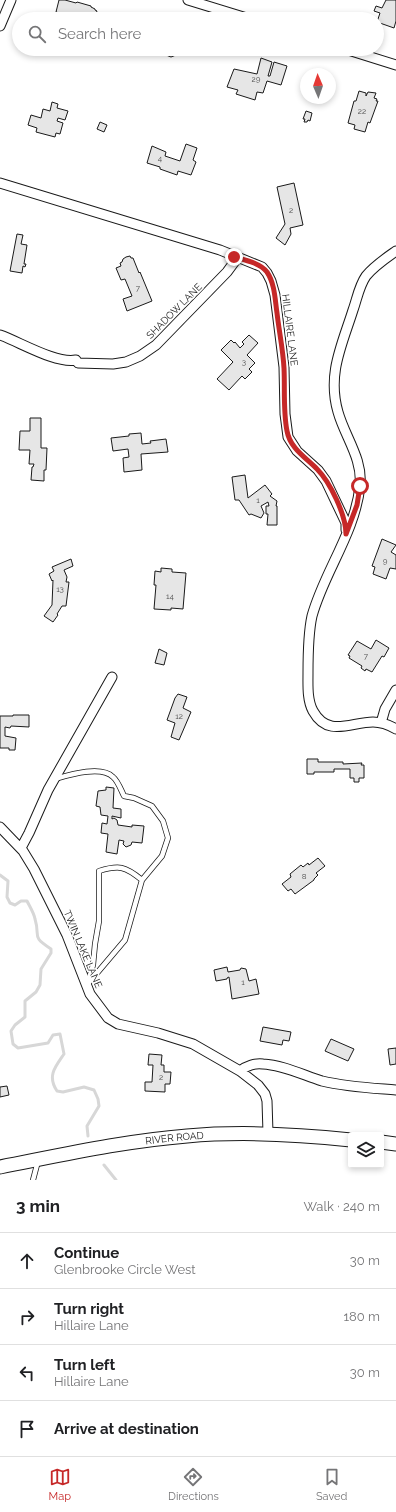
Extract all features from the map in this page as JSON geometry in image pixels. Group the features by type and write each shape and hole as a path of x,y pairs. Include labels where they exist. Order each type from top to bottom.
{"main road":[{"name":"RIVER ROAD","path":"0,1167 121,1144 173,1137 214,1134 268,1134 348,1140"},
{"path":"384,1142 396,1144"}],"street":[{"path":"0,26 11,0"},
{"path":"188,0 227,12"},
{"path":"369,56 396,64"},
{"name":"HILLAIRE LANE","path":"0,183 220,250 262,267 272,282 275,295 284,367 285,414 288,437 297,451 318,470 326,481 346,523 346,534"},
{"path":"396,251 373,269 366,277 359,291 336,359 333,380 337,410 341,423 358,460 361,472 357,505 312,616 308,655 308,683 310,701 313,711 319,719 332,726 344,727 372,722 381,723 396,729"},
{"name":"SHADOW LANE","path":"0,336 50,355 70,361 76,360 78,363 114,364 126,362 140,356 156,345 227,272 238,258"},
{"path":"21,848 54,779 112,678"},
{"path":"381,723 385,709 396,690"},
{"name":"TWIN LAKE LANE","path":"0,827 21,848 34,869 67,936 86,986 94,1001 108,1018 124,1026 158,1033 192,1044 240,1071 258,1085 265,1094 268,1109 268,1134"},
{"path":"240,1071 253,1065 262,1064 276,1066 322,1080 349,1086 396,1090"}],"lane":[{"path":"54,779 101,770 113,776 124,796 134,798 152,806 163,821 168,838 162,856 142,880 125,940 86,986"},
{"path":"86,986 93,965 99,921 98,871 112,868 129,870 142,880"},
{"path":"32,1180 38,1160"}],"building":[{"path":"59,0 77,2 91,6 97,11 97,12 56,12"},
{"path":"386,0 396,0 396,21 394,28 384,24 384,12 374,11 376,6 382,8"},
{"path":"261,58 272,62 268,76 270,76 274,62 287,66 281,85 267,81 263,93 257,92 255,100 236,94 238,90 227,87 234,69 257,74"},
{"path":"359,91 366,93 366,96 368,92 376,93 374,98 378,101 365,132 354,129 355,125 348,123 354,101 356,101"},
{"path":"52,102 58,104 57,108 68,111 65,120 58,118 57,121 63,123 60,134 56,133 55,137 36,132 37,128 28,125 31,115 41,118 43,109 50,111"},
{"path":"306,111 312,113 310,121 308,120 307,122 304,122 305,119 303,119"},
{"path":"100,122 107,125 104,132 97,129"},
{"path":"186,144 197,148 193,160 196,162 191,175 178,171 177,175 147,163 152,146 166,152 165,156 180,161"},
{"path":"294,183 303,225 290,228 291,234 285,245 276,238 285,224 277,187"},
{"path":"17,234 23,235 21,244 27,245 24,264 26,264 25,267 23,266 22,273 10,271"},
{"path":"130,256 133,258 139,273 140,272 152,301 127,311 123,299 132,296 125,279 121,280 116,268 121,266 120,263 123,259"},
{"path":"249,335 258,343 247,355 255,363 249,369 252,372 245,379 242,376 229,390 217,379 233,362 221,350 231,340 240,348 244,344 242,342"},
{"path":"30,418 41,418 41,448 47,448 44,481 31,480 32,467 34,464 29,464 30,450 19,450 20,431 30,431"},
{"path":"141,433 142,444 151,443 150,441 166,439 168,452 141,454 142,470 124,472 123,458 129,457 128,449 113,451 111,438"},
{"path":"245,475 248,498 265,485 272,494 270,496 277,501 277,525 267,525 268,514 266,514 266,506 269,506 268,502 261,506 264,513 261,518 251,514 249,515 239,500 235,500 232,477"},
{"path":"382,539 396,545 391,552 396,555 396,569 390,568 386,579 373,574 375,567 372,566"},
{"path":"71,559 73,566 64,570 67,577 66,582 69,582 66,606 62,606 53,622 44,616 52,605 53,580 52,581 49,574 54,571 52,567"},
{"path":"161,568 172,569 172,572 186,573 183,609 154,609 156,585 154,585 155,571 161,572"},
{"path":"376,640 389,648 372,672 366,669 365,671 361,668 362,666 349,658 350,656 348,655 357,641 371,649"},
{"path":"159,649 167,653 164,665 155,663"},
{"path":"178,694 187,697 183,708 191,712 179,740 171,737 175,723 167,720 175,698"},
{"path":"29,715 29,727 5,727 5,736 16,738 15,750 0,748 0,716"},
{"path":"307,759 318,759 318,762 343,762 343,764 362,763 361,765 364,765 364,778 359,778 359,782 354,782 354,778 350,778 350,769 334,769 334,772 314,772 314,774 307,774"},
{"path":"106,787 114,788 113,808 121,809 121,818 112,816 112,819 114,818 117,820 118,825 132,827 132,825 144,826 142,843 132,842 131,845 126,847 123,844 124,841 119,840 117,854 106,852 108,834 101,833 102,823 107,824 108,816 101,815 100,807 96,806 98,791 106,790"},
{"path":"318,858 325,866 316,873 318,875 314,880 295,894 291,889 288,891 282,884 291,877 290,874 301,865 303,867 308,863 309,865"},
{"path":"227,967 228,972 240,970 241,968 246,969 249,981 256,979 259,994 232,999 229,977 227,979 216,981 214,970"},
{"path":"263,1027 291,1032 289,1041 283,1040 282,1045 260,1041"},
{"path":"331,1039 354,1049 348,1061 325,1051"},
{"path":"396,1048 396,1064 390,1065 388,1049"},
{"path":"149,1054 162,1055 161,1065 164,1065 164,1072 171,1072 170,1084 165,1084 165,1092 145,1091 145,1082 152,1082 153,1065 148,1065"},
{"path":"7,1086 9,1095 0,1097 0,1087"}],"waterway":[{"path":"0,875 8,881 7,897 10,903 15,905 21,901 27,901 37,925 37,936 40,941 51,949 51,953 41,969 40,985 36,992 25,1001 25,1017 15,1025 11,1031 13,1044 18,1048 48,1043 53,1035 60,1034 64,1054 53,1072 52,1076 54,1086 57,1091 63,1092 84,1087 94,1090 99,1106 87,1126 88,1136"},
{"path":"104,1165 116,1180"}],"route":[{"path":"234,257 262,267 272,282 284,367 285,414 288,437 297,451 318,470 335,496 346,523 346,534 357,505 360,486"}]}
